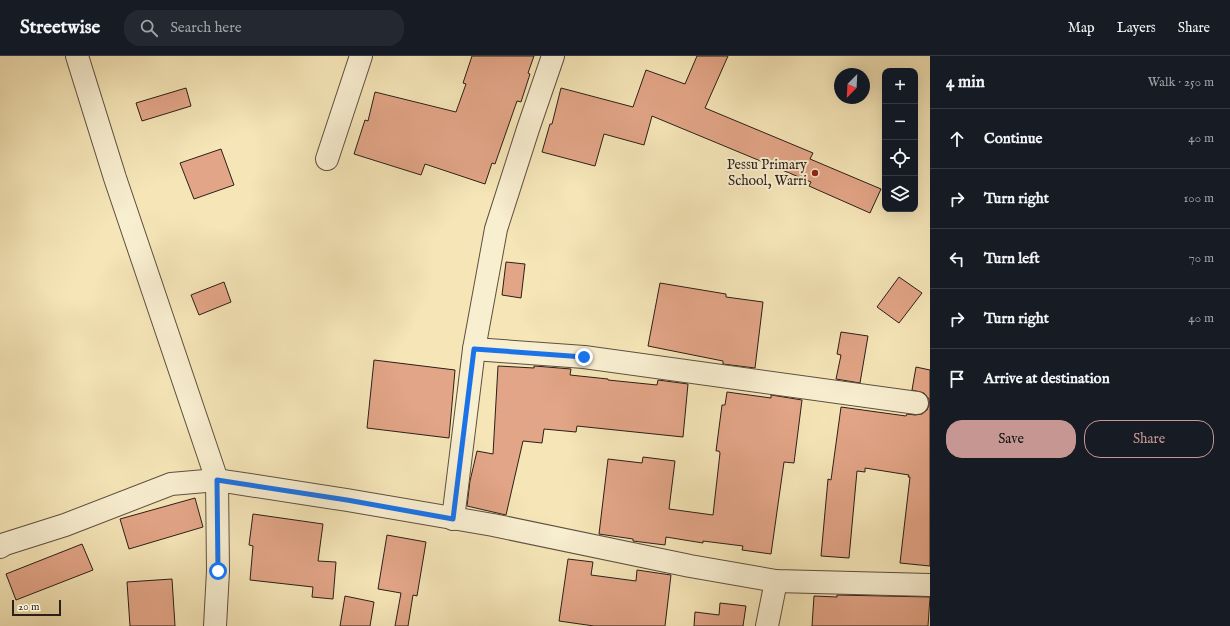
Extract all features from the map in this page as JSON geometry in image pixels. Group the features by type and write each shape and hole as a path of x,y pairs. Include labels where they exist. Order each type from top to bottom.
{"street":[{"path":"77,56 115,178 217,480 218,571 215,626"},
{"path":"327,159 361,56"},
{"path":"453,519 474,349 496,229 553,56"},
{"path":"474,349 584,357 917,403"},
{"path":"0,547 5,544 65,525 171,484 217,480 493,525 690,566 776,580 930,585"},
{"path":"767,626 776,580"}],"building":[{"path":"472,56 534,56 521,102 517,101 495,164 492,163 485,184 425,164 421,175 354,154 365,120 368,121 375,92 456,112 466,84 463,83"},
{"path":"697,56 728,56 705,108 813,153 810,159 881,189 870,213 809,186 811,182 652,116 644,145 604,134 595,166 542,152 550,124 552,124 561,88 633,107 646,70 685,84"},
{"path":"186,88 191,106 142,121 136,103"},
{"path":"221,149 234,185 194,199 180,163"},
{"path":"506,262 525,264 521,298 502,295"},
{"path":"899,277 922,293 899,323 877,307"},
{"path":"224,282 231,302 199,315 191,295"},
{"path":"660,283 726,294 726,297 763,302 755,368 723,364 723,361 648,346"},
{"path":"841,332 868,336 860,383 836,379 841,355 837,354"},
{"path":"374,360 455,370 449,438 367,428"},
{"path":"498,366 534,368 534,366 571,369 570,375 657,385 658,380 688,384 683,437 577,426 576,432 544,429 542,443 523,441 506,515 467,506 470,481 477,451 493,454"},
{"path":"916,367 930,370 930,566 900,563 909,475 865,468 865,472 857,471 849,558 821,556 828,479 831,480 841,407 906,416 907,414 922,414 927,410 929,399 924,393 912,390"},
{"path":"727,392 771,398 771,395 802,400 794,463 784,462 771,554 742,550 743,546 703,541 703,543 666,537 665,545 633,541 633,539 599,534 608,459 642,463 643,457 675,461 669,509 713,515 720,453 719,451 716,451 722,405 725,405"},
{"path":"195,498 203,527 129,549 120,519"},
{"path":"253,514 323,524 318,561 336,562 333,599 312,597 313,587 250,580 253,546 249,545"},
{"path":"387,535 426,542 417,596 413,595 408,626 395,626 401,593 378,589"},
{"path":"82,544 93,570 16,600 6,574"},
{"path":"568,559 593,562 591,575 636,581 637,570 671,575 665,626 594,626 559,621"},
{"path":"172,579 175,626 130,626 127,582"},
{"path":"837,595 930,597 928,626 812,626 814,596 837,597"},
{"path":"345,596 374,602 370,626 340,626"},
{"path":"720,603 746,606 743,626 694,626 695,612 719,615"}],"place":[{"name":"Pessu Primary School, Warri","path":"815,173"}],"route":[{"path":"218,571 217,480 347,500 453,519 474,349 584,357"}]}
